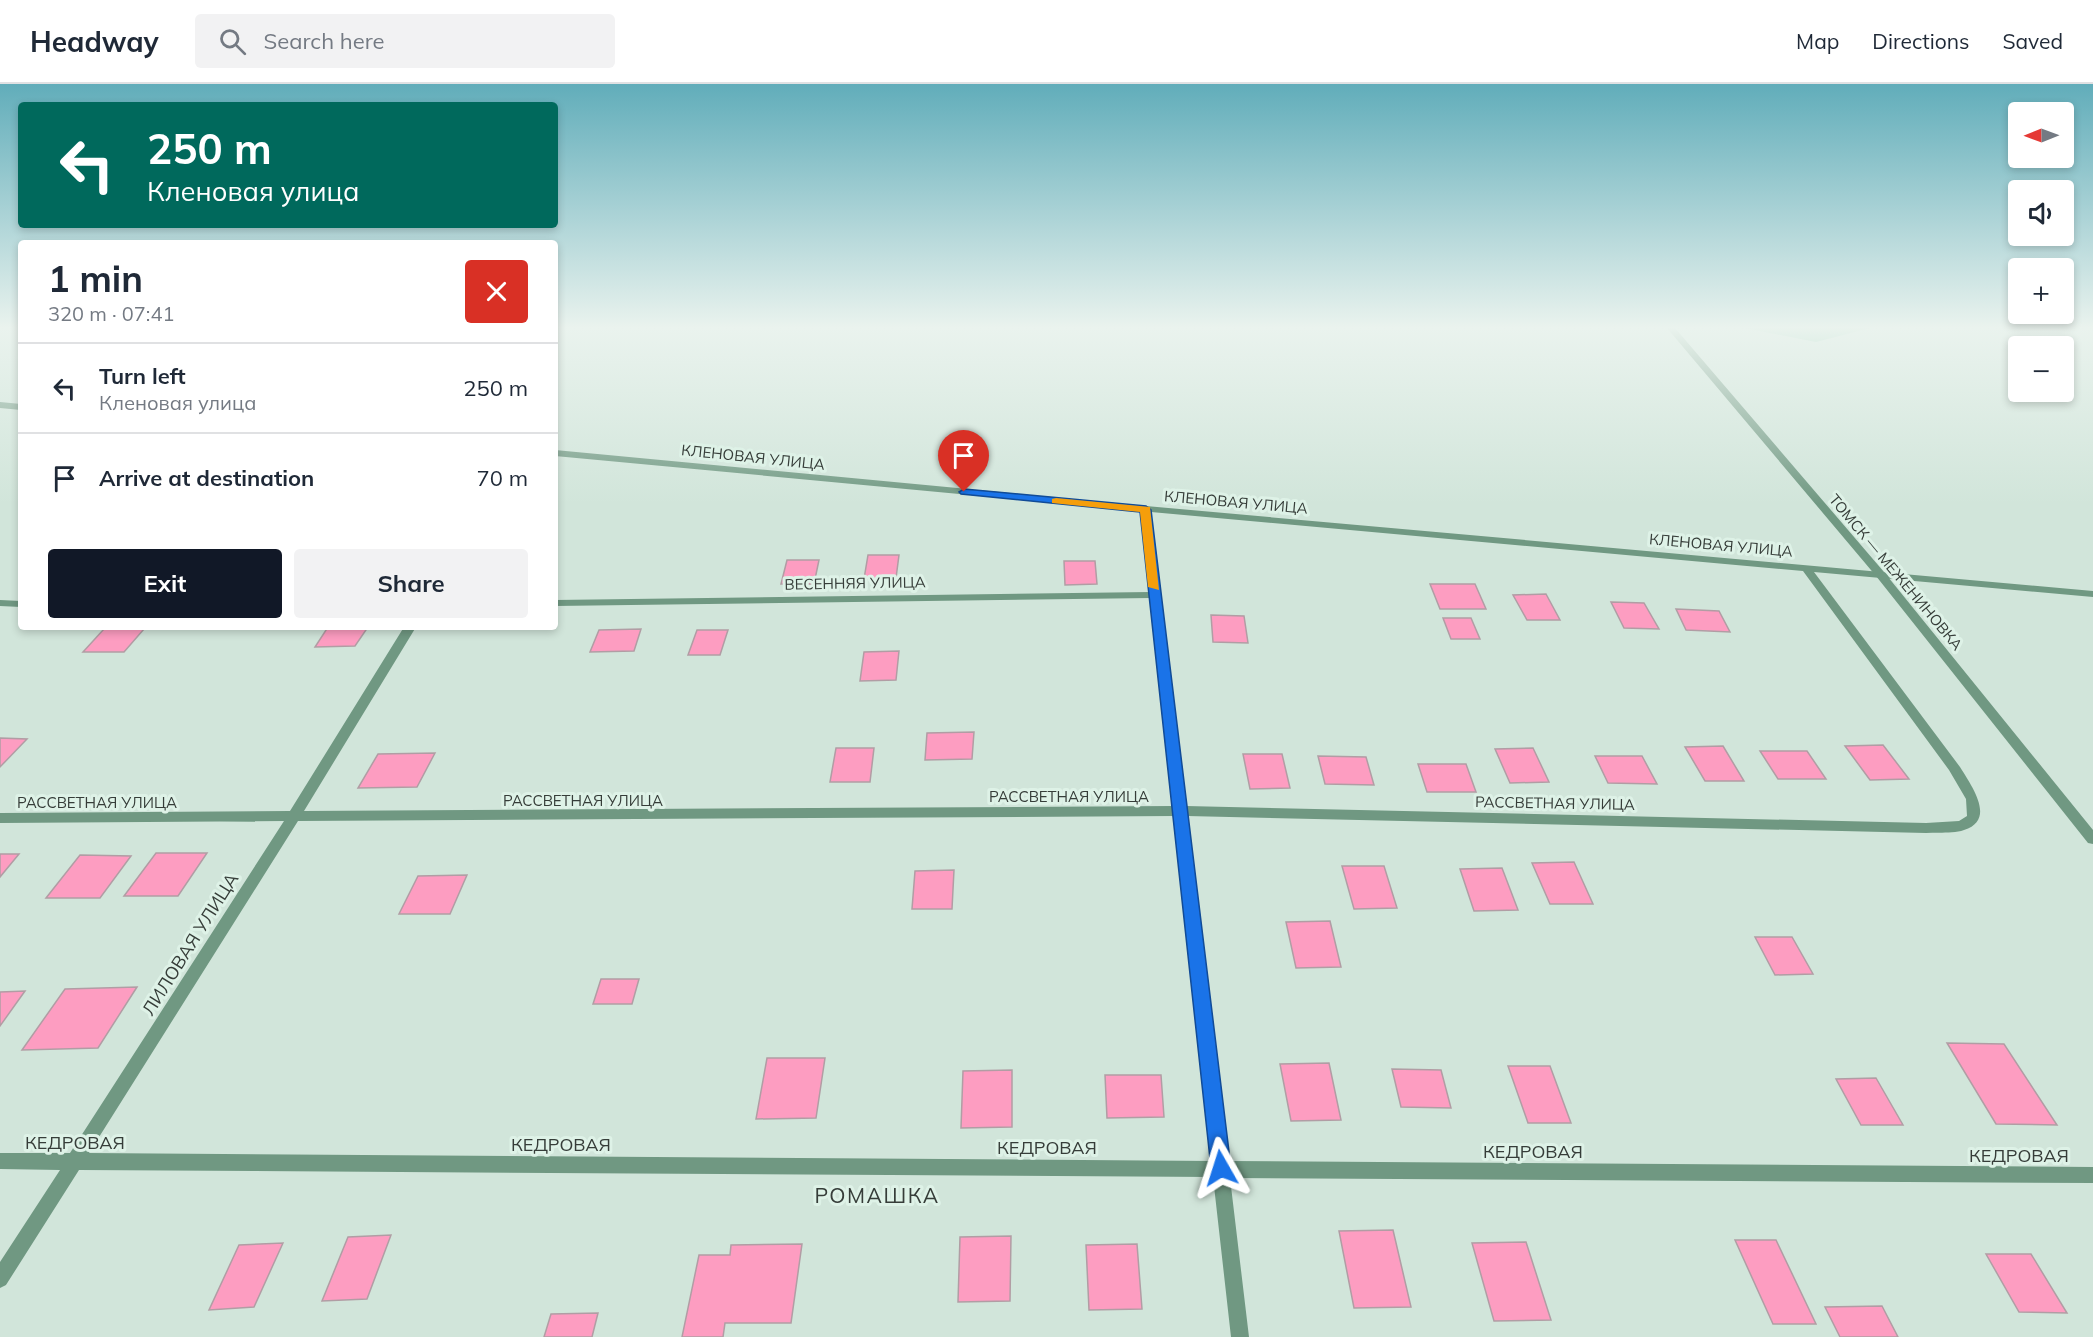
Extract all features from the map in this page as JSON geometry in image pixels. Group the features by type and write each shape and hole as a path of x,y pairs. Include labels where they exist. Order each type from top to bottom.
{"street":[{"name":"ТОМСК — МЕЖЕНИНОВКА","path":"1721,386 1880,573 2093,839"},
{"path":"0,405 18,406"},
{"name":"КЛЕНОВАЯ УЛИЦА","path":"558,453 1146,510 1880,573 2093,594"},
{"path":"1146,510 1240,1337"},
{"name":"РАССВЕТНАЯ УЛИЦА","path":"0,818 1180,811 1914,828 1962,826 1974,818 1972,799 1954,767 1805,567"},
{"name":"ВЕСЕННЯЯ УЛИЦА","path":"558,603 1155,595"},
{"path":"0,603 18,603"},
{"name":"ЛИЛОВАЯ УЛИЦА","path":"0,1279 293,818 408,630"},
{"name":"КЕДРОВАЯ","path":"0,1161 2093,1175"}],"building":[{"path":"868,555 899,555 896,578 864,579"},
{"path":"787,560 819,560 814,584 781,584"},
{"path":"1064,561 1095,561 1097,584 1065,585"},
{"path":"1430,584 1475,584 1486,609 1440,609"},
{"path":"1546,594 1560,620 1527,620 1513,595"},
{"path":"1611,602 1644,603 1659,629 1624,628"},
{"path":"1676,609 1719,611 1730,632 1686,630"},
{"path":"1211,615 1244,616 1248,643 1213,642"},
{"path":"1443,618 1471,618 1480,639 1451,639"},
{"path":"641,629 634,651 590,652 599,630"},
{"path":"103,630 143,630 124,652 83,652"},
{"path":"326,630 366,630 355,646 315,647"},
{"path":"697,630 728,630 720,655 688,655"},
{"path":"899,651 896,680 860,681 864,652"},
{"path":"974,732 972,759 925,760 927,733"},
{"path":"0,738 27,739 0,767"},
{"path":"1883,745 1909,779 1870,780 1845,746"},
{"path":"1723,746 1744,781 1705,781 1685,747"},
{"path":"836,748 874,748 870,782 830,782"},
{"path":"1533,748 1549,782 1510,783 1495,749"},
{"path":"1760,751 1807,751 1826,779 1778,779"},
{"path":"435,753 417,787 358,788 378,754"},
{"path":"1243,754 1282,754 1290,788 1250,789"},
{"path":"1318,756 1366,757 1374,785 1325,784"},
{"path":"1595,756 1642,756 1657,784 1608,783"},
{"path":"1418,764 1466,764 1476,792 1427,792"},
{"path":"156,853 207,853 178,896 124,896"},
{"path":"0,854 19,854 0,877"},
{"path":"80,855 131,856 100,898 46,898"},
{"path":"1574,862 1593,904 1550,904 1532,863"},
{"path":"1342,866 1384,866 1397,908 1354,909"},
{"path":"1502,868 1518,910 1474,911 1460,869"},
{"path":"954,870 952,909 912,909 915,871"},
{"path":"467,875 450,914 399,914 418,876"},
{"path":"1330,921 1341,967 1296,968 1286,922"},
{"path":"1755,937 1792,937 1813,974 1775,975"},
{"path":"601,979 639,979 632,1004 593,1004"},
{"path":"137,987 98,1048 22,1050 65,989"},
{"path":"25,991 0,1026 0,992"},
{"path":"1947,1043 2004,1044 2057,1125 1996,1124"},
{"path":"767,1058 825,1058 816,1118 756,1119"},
{"path":"1329,1063 1341,1120 1291,1121 1280,1064"},
{"path":"1508,1066 1550,1066 1571,1123 1528,1123"},
{"path":"1392,1069 1441,1070 1451,1108 1401,1107"},
{"path":"1012,1070 1012,1127 961,1128 963,1071"},
{"path":"1105,1075 1161,1075 1164,1117 1107,1118"},
{"path":"1876,1078 1903,1125 1861,1125 1836,1079"},
{"path":"1393,1230 1411,1307 1354,1308 1339,1231"},
{"path":"391,1235 367,1299 322,1301 348,1237"},
{"path":"1011,1236 1010,1301 958,1302 960,1237"},
{"path":"1735,1240 1776,1240 1816,1324 1773,1324"},
{"path":"1526,1242 1551,1320 1494,1321 1472,1243"},
{"path":"283,1243 254,1307 209,1310 239,1245"},
{"path":"802,1244 791,1323 725,1323 723,1337 682,1337 699,1255 730,1255 731,1245"},
{"path":"1137,1244 1142,1309 1089,1310 1086,1245"},
{"path":"1986,1254 2031,1254 2067,1313 2019,1312"},
{"path":"1882,1306 1898,1337 1840,1337 1825,1307"},
{"path":"598,1313 592,1337 544,1337 551,1314"}],"slow traffic":[{"path":"1056,501 1146,510 1154,587"}],"district":[{"name":"РОМАШКА","path":"877,1195"}],"route":[{"path":"964,492 1146,510 1221,1168"}]}
